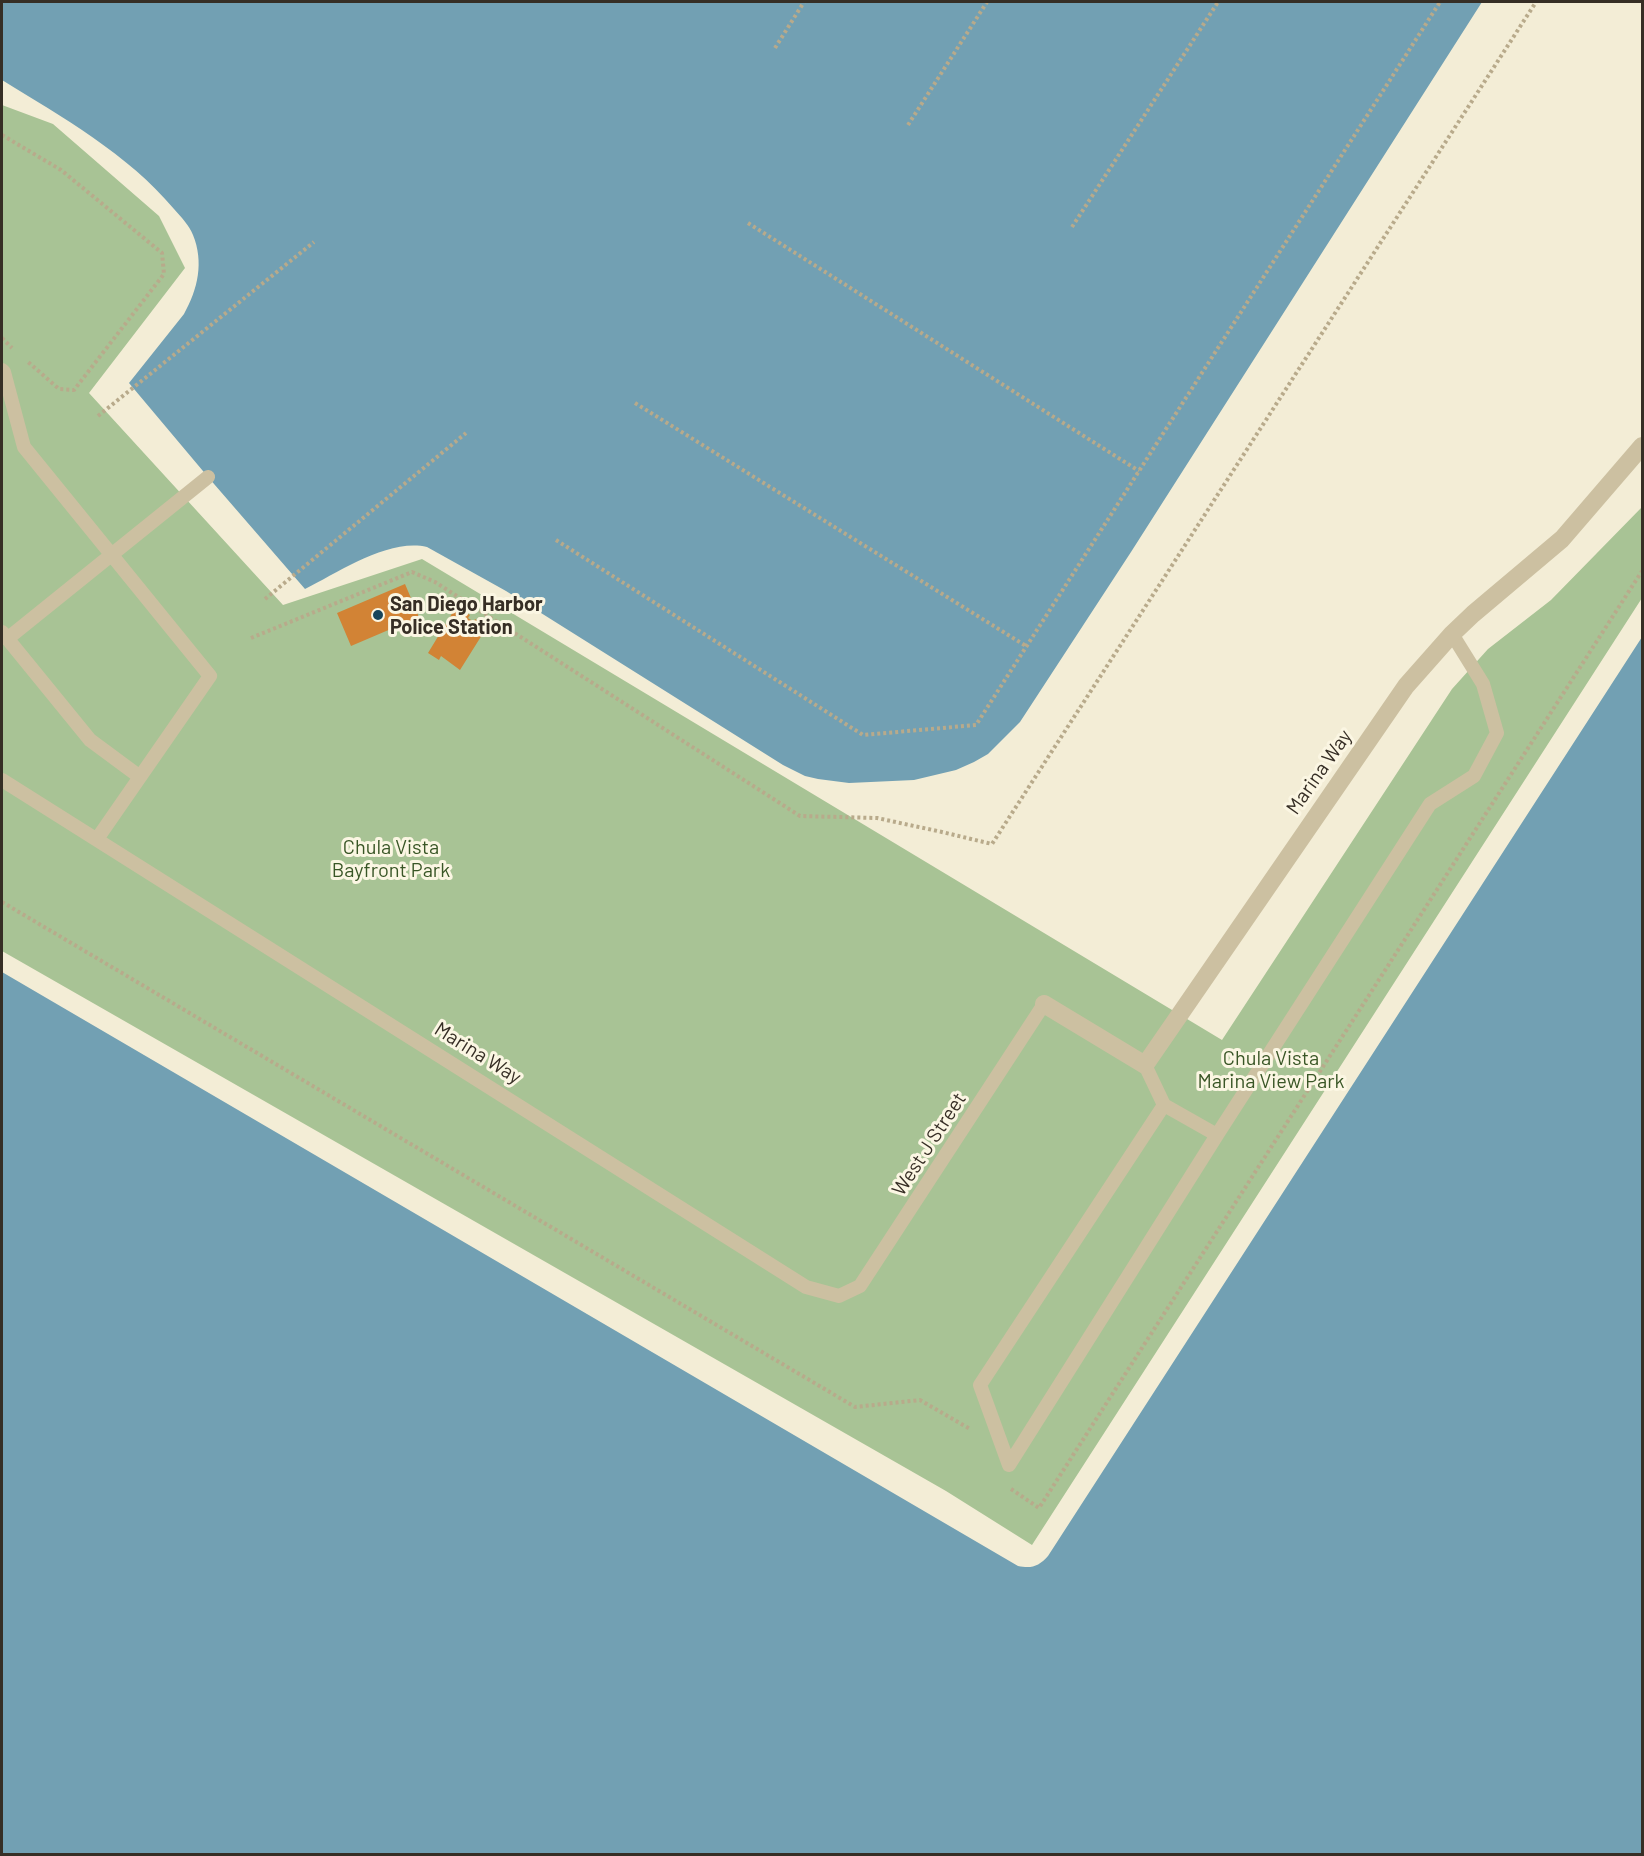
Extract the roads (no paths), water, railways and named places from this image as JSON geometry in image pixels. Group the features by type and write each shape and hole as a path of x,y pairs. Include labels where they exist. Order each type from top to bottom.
{"street":[{"name":"Marina Way","path":"1145,1065 1406,686 1473,614 1562,539 1642,446"},
{"path":"1044,1004 1145,1065"}],"lane":[{"path":"2,370 24,447 210,676 97,839"},
{"path":"140,777 90,740 4,635 208,477"},
{"path":"1164,1105 980,1385 1009,1465 1217,1135 1430,804 1474,776 1497,733 1483,684 1452,634"},
{"name":"Marina Way","path":"2,780 806,1287 839,1296"},
{"name":"West J Street","path":"839,1296 860,1286 1044,1004"},
{"path":"1145,1065 1164,1105 1217,1135"}],"water":[{"path":"2,2 1482,2 1020,722 988,754 956,770 914,780 849,783 805,776 783,765 506,591 427,547 397,547 381,552 364,558 305,589 129,383 184,314 193,295 199,265 191,231 156,189 115,154 71,123 2,80"},
{"path":"1642,637 1642,1854 2,1854 2,972 1018,1566 1031,1567 1048,1556"}],"place":[{"name":"San Diego Harbor Police Station","path":"378,615"}],"park label":[{"name":"Chula Vista Bayfront Park","path":"391,858"},
{"name":"Chula Vista Marina View Park","path":"1271,1070"}]}
